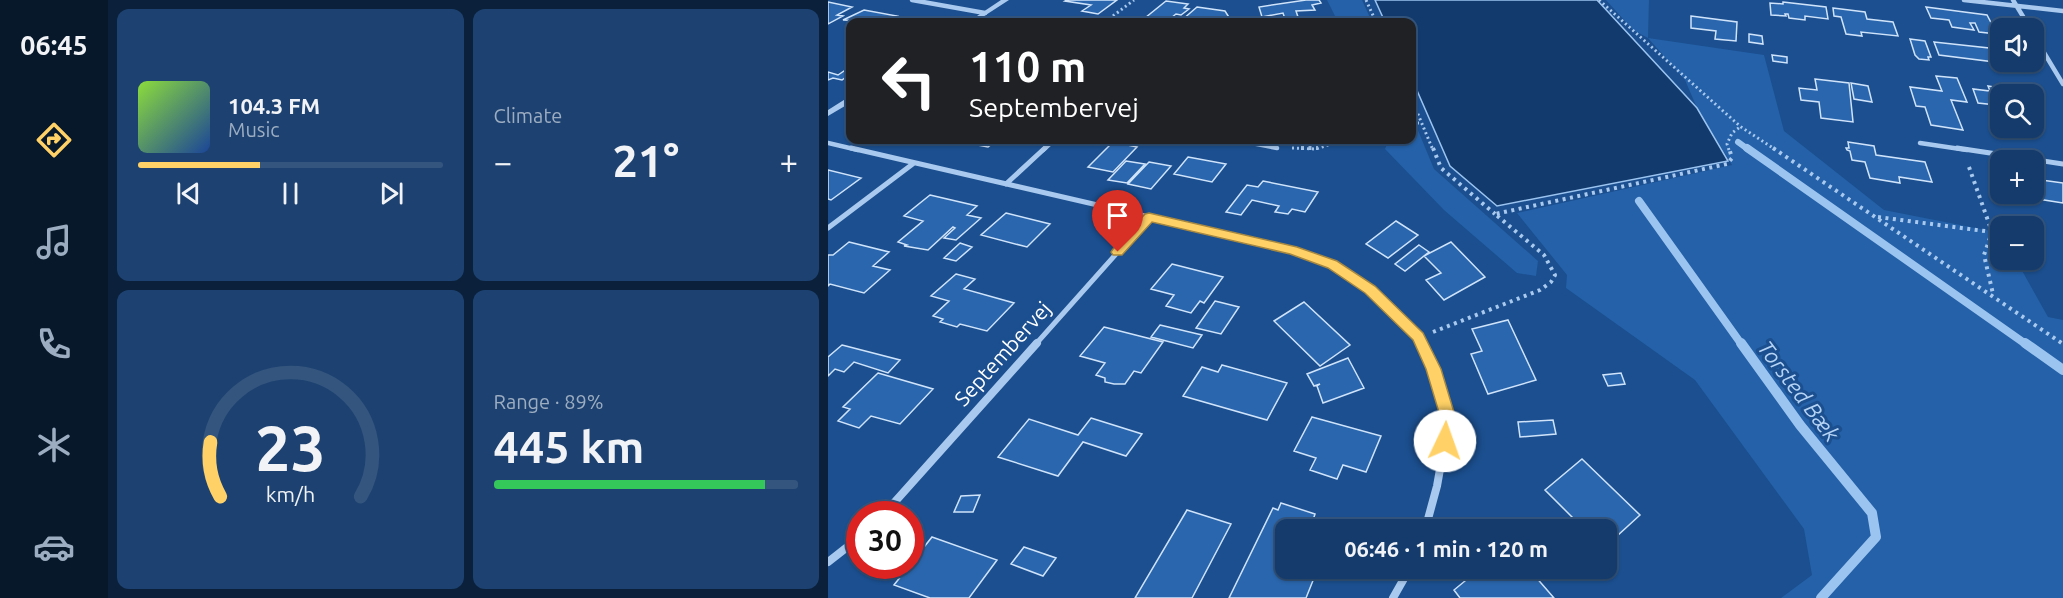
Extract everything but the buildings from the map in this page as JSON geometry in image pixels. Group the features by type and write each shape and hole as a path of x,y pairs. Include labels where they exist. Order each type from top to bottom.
{"street":[{"path":"912,0 985,13"},
{"path":"977,18 1006,0"},
{"path":"1964,0 2063,11"},
{"path":"2013,0 2024,18"},
{"path":"2044,53 2063,84"},
{"path":"828,114 846,103"},
{"path":"828,143 1292,250 1332,264 1370,290 1418,337 1434,369 1449,419 1437,486 1428,519"},
{"path":"1920,143 2063,164"},
{"path":"1006,184 1050,144"},
{"path":"1256,144 1277,148"},
{"path":"828,228 914,162"},
{"name":"Septembervej","path":"896,501 1149,217"},
{"path":"828,562 846,548"},
{"path":"1393,598 1404,579"}],"path":[{"path":"1110,18 1134,0"},
{"path":"1366,0 1374,18"},
{"path":"1599,0 1741,127 2063,344"},
{"path":"1416,112 1441,168 1544,255 1556,275 1551,282 1529,294 1418,337"},
{"path":"1496,214 1727,164 1732,158 1727,144 1732,133 1741,127"},
{"path":"1277,148 1316,149 1331,144"},
{"path":"1964,150 1990,226"},
{"path":"1877,217 1990,232"},
{"path":"1990,238 1984,255 1993,295"}],"shaded area":[{"path":"1327,0 1362,0 1370,18 1336,18"},
{"path":"1375,0 1597,0 1697,108 1728,161 1497,206 1450,166 1416,88 1416,18 1383,18"},
{"path":"1606,0 1649,0 1648,38 1633,30"},
{"path":"1648,38 1764,55 1784,131 1884,210 1990,231 1990,270 2022,270 2048,317 2063,320 2063,598 1781,598 1812,575 1804,529 1695,380 1566,288 1567,275 1517,213 1732,165 1697,108 1685,80"},
{"path":"1416,128 1434,169 1538,261 1536,276 1517,273 1444,210 1385,149 1387,144 1416,144"}],"waterway":[{"path":"1738,142 1749,150"},
{"path":"1747,148 2027,345"},
{"name":"Torsted Bæk","path":"1639,201 1742,345"},
{"name":"Torsted Bæk","path":"1741,343 1800,425 1872,513 1876,537 1821,598"},
{"path":"2025,343 2063,370"}],"route":[{"path":"1118,252 1149,217 1292,250 1332,264 1370,290 1418,337 1434,369 1449,419 1445,441"}]}
